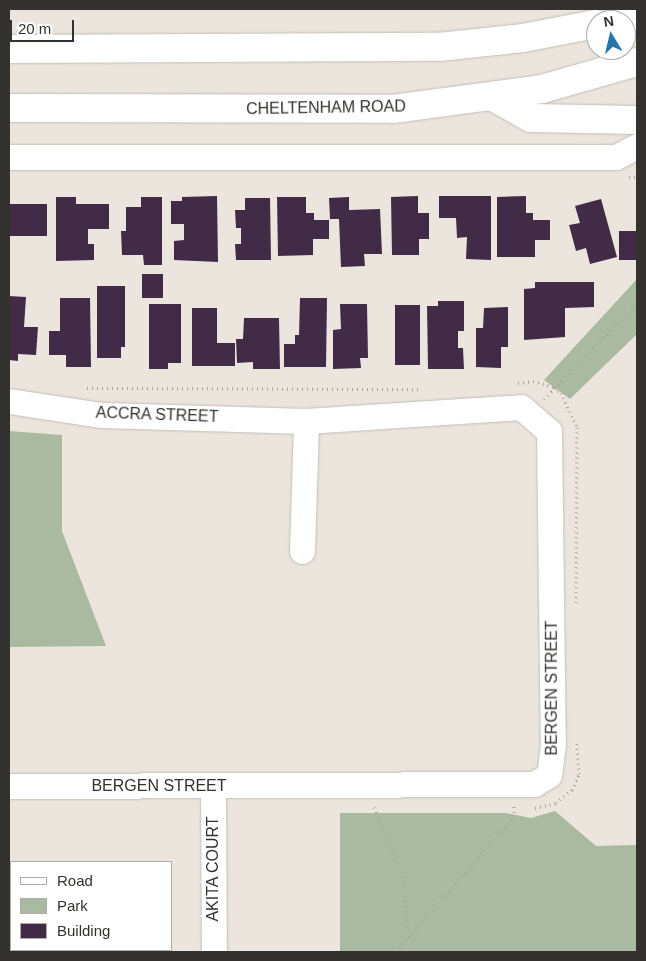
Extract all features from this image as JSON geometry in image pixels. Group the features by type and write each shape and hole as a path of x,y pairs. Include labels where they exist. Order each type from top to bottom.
{"main road":[{"path":"9,49 439,47 584,27 610,9"},
{"name":"CHELTENHAM ROAD","path":"9,108 383,109 495,98 574,82 637,62"},
{"path":"495,98 531,118 637,120"}],"street":[{"path":"9,157 616,157 637,146"},
{"name":"ACCRA STREET","path":"9,401 102,415 306,421"},
{"name":"BERGEN STREET","path":"9,786 213,785 374,801 515,802 534,784 549,775 553,761 550,431 522,406 306,421"},
{"path":"302,551 306,421"},
{"name":"AKITA COURT","path":"213,785 214,952"}],"path":[{"path":"530,414 554,387 637,304"},
{"path":"507,385 532,381 554,387 561,393 577,427 576,614"},
{"path":"85,388 420,389"},
{"path":"532,808 542,809 556,803 572,790 579,774 576,732"},
{"path":"374,801 403,876 408,935"},
{"path":"396,952 408,935 514,818 515,802"}],"green space":[{"path":"637,279 637,334 570,399 544,380"},
{"path":"9,431 62,435 62,531 106,646 9,647"},
{"path":"555,811 596,846 637,845 637,952 340,952 340,813 505,813 531,818"}],"building":[{"path":"217,196 218,262 174,260 174,241 184,240 184,224 171,224 171,201 182,201 182,197"},
{"path":"418,196 418,213 429,213 429,239 419,239 419,255 392,255 391,197"},
{"path":"439,196 491,196 491,260 466,259 467,237 457,238 456,218 439,218"},
{"path":"526,196 526,213 533,213 533,220 550,220 550,240 535,240 535,257 497,257 497,197"},
{"path":"56,197 76,197 76,204 109,204 109,229 88,229 88,244 94,244 94,260 56,261"},
{"path":"141,197 162,197 162,265 144,265 143,255 122,255 121,231 126,231 126,207 141,207"},
{"path":"277,197 306,197 306,213 314,213 314,220 329,220 329,239 313,239 313,255 278,256"},
{"path":"349,197 349,210 380,209 382,254 364,254 365,266 341,267 339,219 330,219 329,198"},
{"path":"245,198 270,198 271,260 236,260 235,244 241,244 241,228 236,228 235,210 245,210"},
{"path":"601,199 617,257 590,264 586,248 576,251 569,225 580,223 575,206"},
{"path":"9,204 47,204 47,236 9,236"},
{"path":"619,231 637,231 637,260 619,260"},
{"path":"142,274 163,274 163,298 142,298"},
{"path":"535,282 594,282 594,307 565,308 565,337 524,340 524,289 535,288"},
{"path":"97,286 125,286 125,347 121,347 121,358 97,358"},
{"path":"9,296 26,297 24,327 38,327 36,355 18,354 18,361 9,360"},
{"path":"60,298 90,298 91,367 66,367 66,355 49,355 49,331 60,331"},
{"path":"300,298 327,298 326,367 284,367 284,344 295,344 295,335 299,335"},
{"path":"438,301 464,301 464,331 458,331 458,348 463,348 464,369 428,369 427,306 438,306"},
{"path":"149,304 181,304 181,363 168,363 168,369 149,369"},
{"path":"340,304 367,304 368,358 360,358 361,368 333,369 333,330 341,329"},
{"path":"395,305 420,305 420,365 395,365"},
{"path":"508,307 508,347 501,347 501,368 476,367 476,328 483,328 484,308"},
{"path":"192,308 217,308 217,343 235,343 235,366 192,366"},
{"path":"244,318 279,318 280,369 253,369 253,362 237,363 236,339 243,339"}]}
